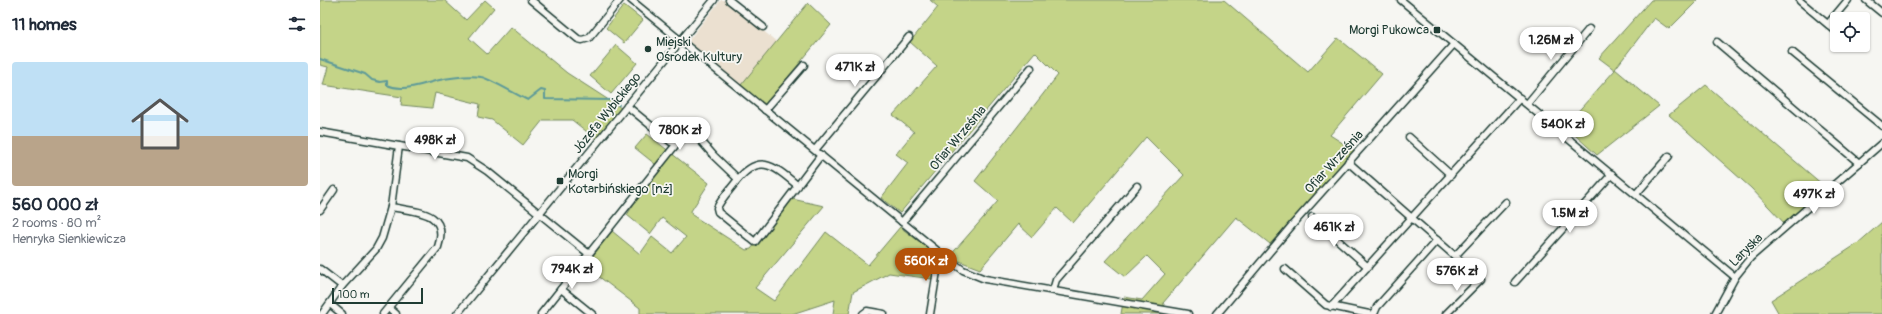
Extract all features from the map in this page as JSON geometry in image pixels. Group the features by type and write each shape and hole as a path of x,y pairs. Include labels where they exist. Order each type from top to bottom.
{"street":[{"path":"531,0 578,39 582,40 589,38 620,0"},
{"path":"631,0 940,253 963,270 985,279 1188,314"},
{"name":"Józefa Wybickiego","path":"457,314 714,0"},
{"path":"730,0 763,27"},
{"path":"1401,0 1735,277"},
{"path":"1800,1 1828,24 1848,0"},
{"path":"1866,0 1882,13"},
{"path":"1527,104 1589,29"},
{"path":"815,150 909,37"},
{"path":"1717,42 1859,163"},
{"name":"Ofiar Września","path":"1217,314 1348,162 1454,44"},
{"path":"1792,52 1882,126"},
{"path":"765,110 804,65"},
{"name":"Ofiar Września","path":"902,222 1031,68"},
{"path":"1332,307 1520,98"},
{"path":"627,106 671,142 678,142"},
{"path":"320,132 460,156 471,160 540,213 589,254"},
{"path":"541,314 678,142 690,133 695,134 714,156 738,179"},
{"path":"1409,138 1451,175"},
{"name":"Laryska","path":"1715,314 1735,277 1751,257 1882,143"},
{"path":"322,314 342,286 376,249 382,238 391,207 399,146"},
{"path":"798,186 780,171 772,166 762,163 744,172 717,208 718,212 755,242 798,186 821,155"},
{"path":"1636,194 1669,156"},
{"path":"1348,162 1407,215 1413,218 1481,280 1446,314"},
{"path":"1515,282 1612,174"},
{"path":"1053,290 1056,280 1137,186"},
{"path":"320,210 334,190"},
{"path":"1455,256 1506,202"},
{"path":"383,314 438,247 441,232 436,220 431,216 391,207"},
{"path":"1312,217 1368,267"},
{"path":"1374,314 1377,307 1437,240"},
{"path":"930,314 940,253"},
{"path":"320,268 342,286"},
{"path":"1285,269 1326,305 1350,312 1369,314"},
{"path":"561,289 592,314"},
{"path":"330,304 342,314"},
{"path":"389,308 396,314"},
{"path":"863,314 868,311 884,314"}],"shaded area":[{"path":"721,0 725,0 777,42 741,87 688,41"}],"green space":[{"path":"320,0 444,0 466,20 485,0 494,8 469,38 487,54 511,27 567,73 621,108 596,139 572,120 543,120 523,145 492,120 478,117 480,104 435,93 432,108 401,105 402,97 323,85 328,67 320,65"},
{"path":"930,0 1224,0 1308,72 1338,38 1382,74 1330,135 1355,151 1270,244 1236,217 1163,303 1170,314 1121,314 1124,297 1142,300 1165,274 1147,256 1125,277 1105,261 1184,175 1146,137 1073,223 1057,208 1032,237 1018,224 980,269 949,257 998,201 975,181 1058,75 1035,52 900,213 881,198 908,163 896,154 914,132 893,115 937,66 910,42 938,7"},
{"path":"1651,0 1698,0 1669,29 1654,18 1615,69 1659,106 1597,155 1565,126 1615,70 1599,58"},
{"path":"808,3 831,25 765,105 741,85"},
{"path":"624,5 643,20 624,43 606,28"},
{"path":"616,45 637,63 611,94 590,76"},
{"path":"1706,85 1823,185 1786,225 1751,188 1669,115"},
{"path":"647,134 709,183 691,211 692,215 746,250 751,249 792,199 824,206 755,288 774,301 826,232 868,265 900,227 936,254 932,279 889,273 853,292 849,314 833,314 835,300 792,314 640,314 640,308 585,266 612,231 640,254 652,237 672,253 686,237 662,218 650,234 627,215 655,169 655,164 635,148"},
{"path":"1882,222 1882,314 1779,314 1771,300 1857,244"}],"waterway":[{"path":"320,59 365,74 372,80 380,82 387,81 387,85 399,88 411,87 446,79 476,76 490,80 528,100 541,90 545,91 545,99 612,100 619,105"}],"place":[{"name":"Morgi Pukowca","path":"1437,30"},
{"name":"Miejski Ośrodek Kultury","path":"648,49"},
{"name":"Morgi Kotarbińskiego [nż]","path":"560,181"}]}
